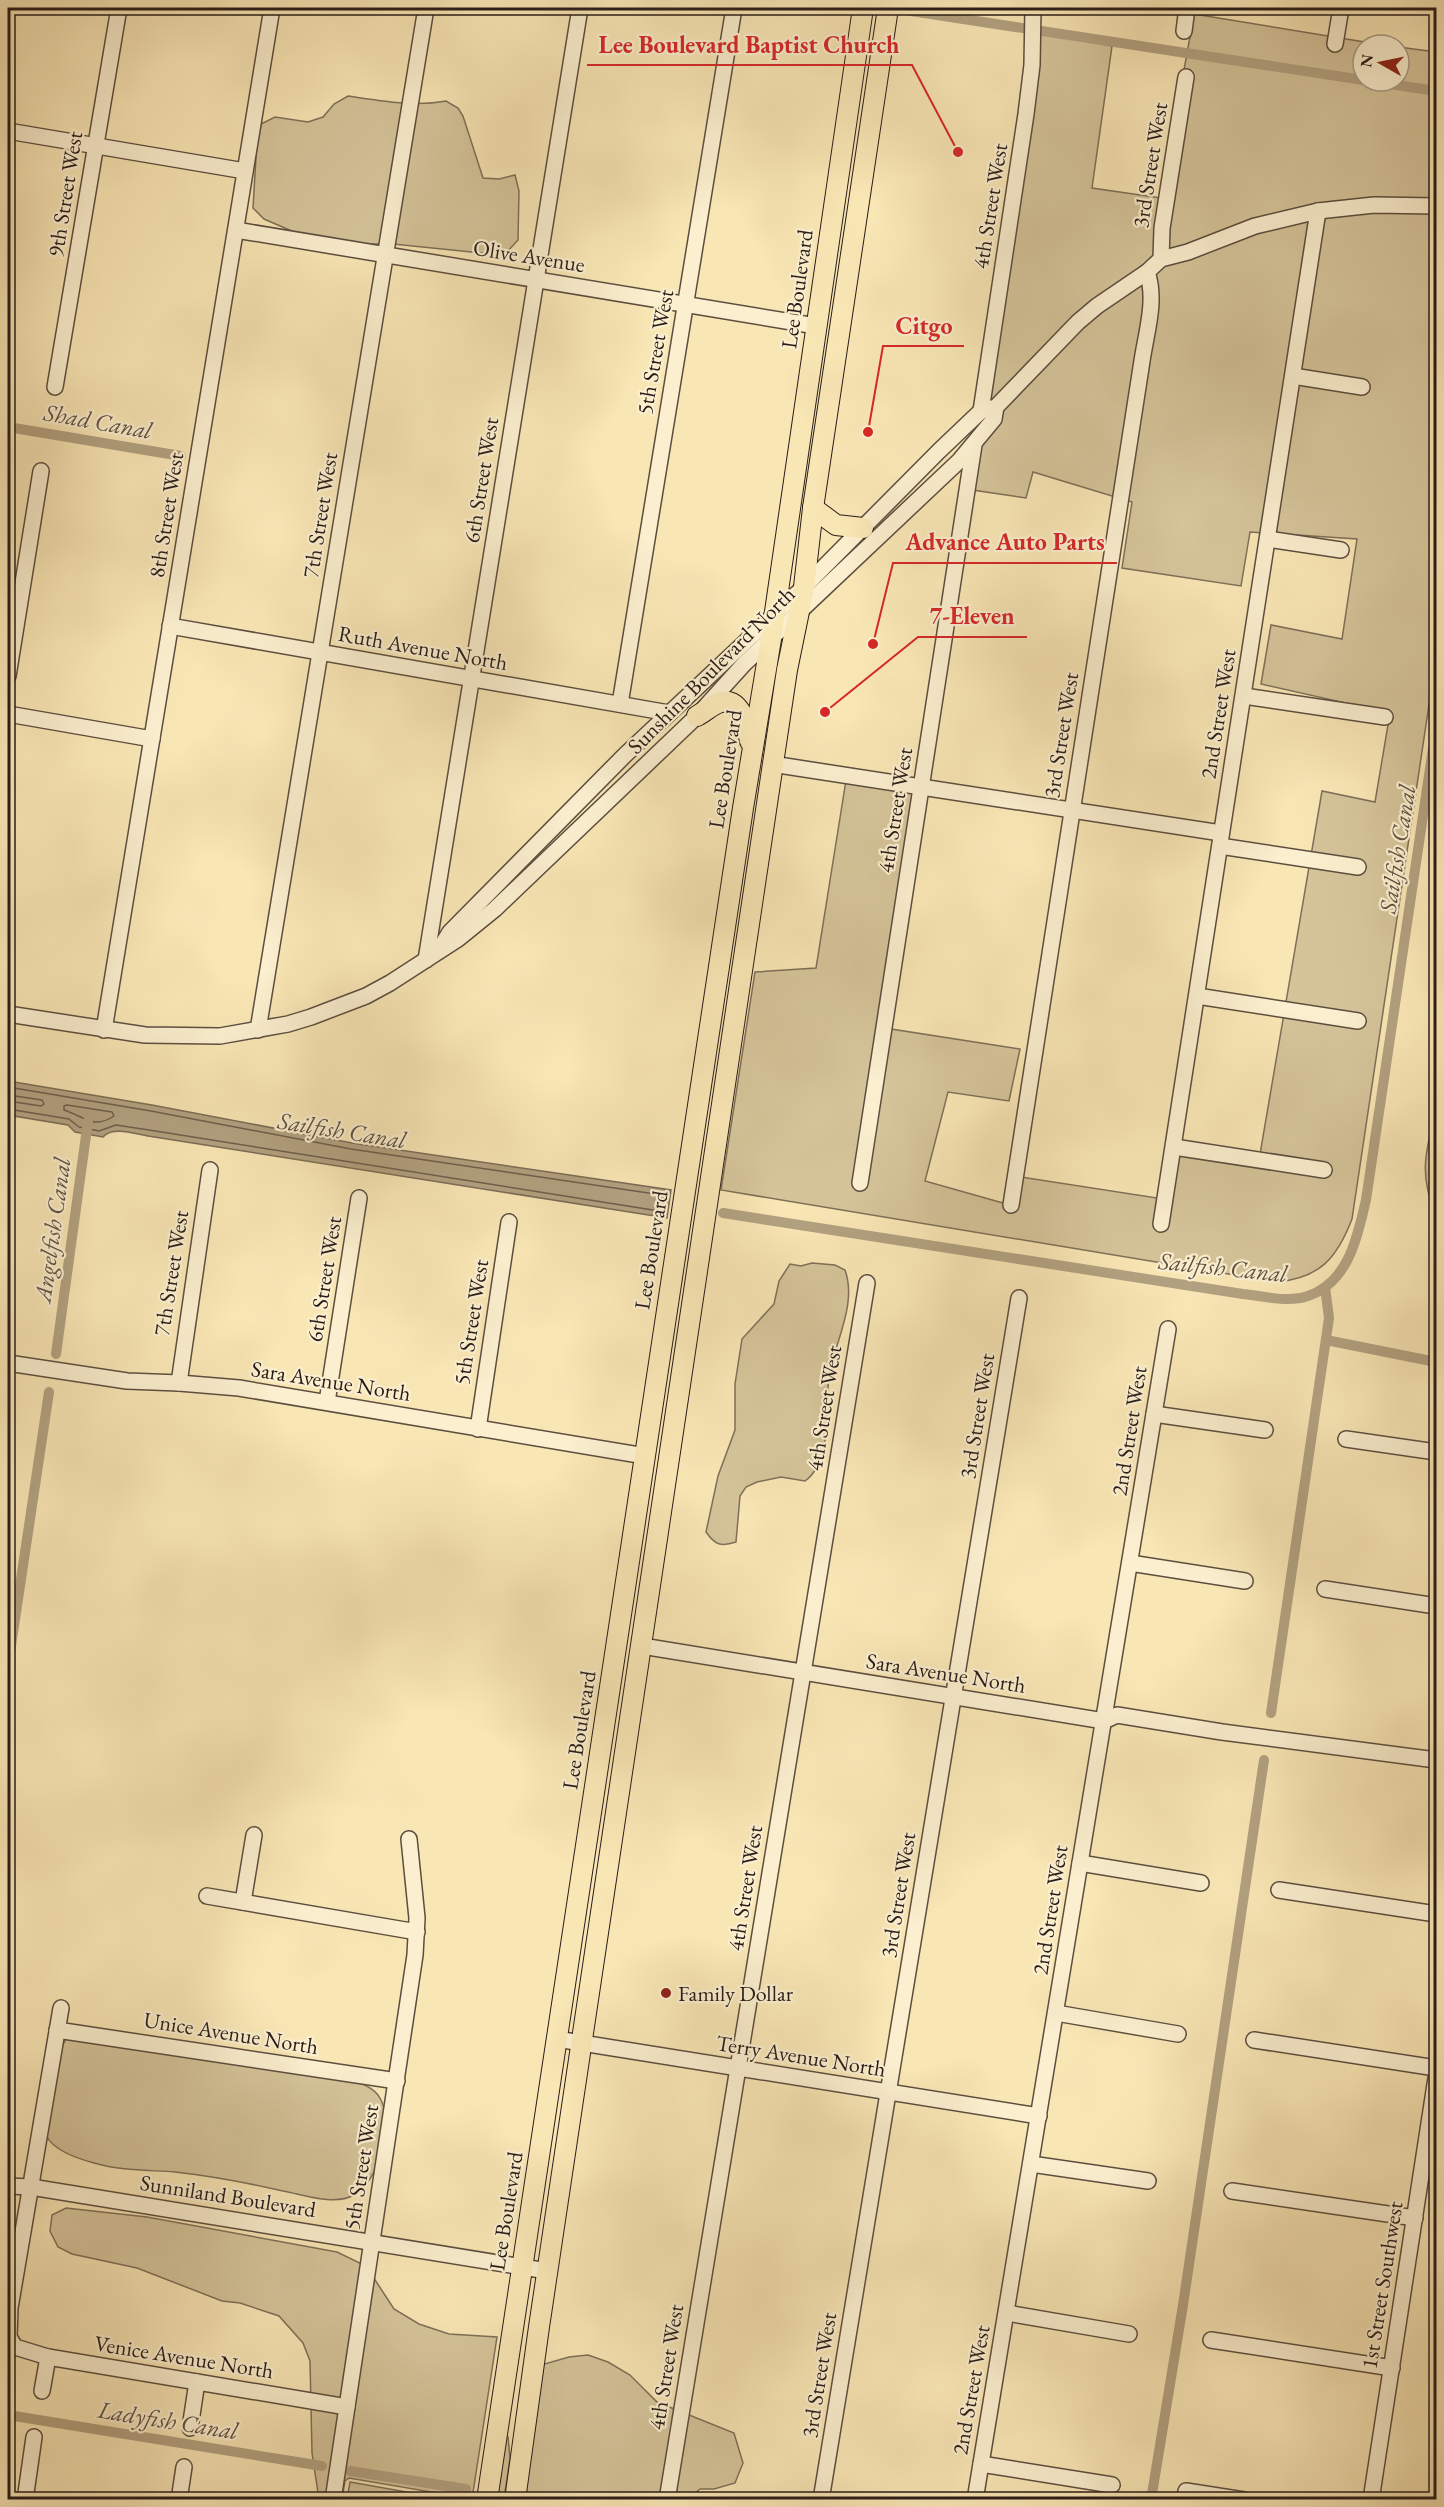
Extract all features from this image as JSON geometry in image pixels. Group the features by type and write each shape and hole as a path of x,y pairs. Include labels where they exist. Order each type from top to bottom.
{"main road":[{"name":"Lee Boulevard","path":"487,2499 752,748 775,613 863,8"},
{"path":"876,8 868,65 871,75 877,81"},
{"name":"Lee Boulevard","path":"516,2499 547,2271 772,764 789,653 804,587 813,508 888,8"},
{"path":"849,264 842,241 859,111 850,98"},
{"path":"813,508 836,525 863,528"},
{"path":"698,716 719,702 727,702 739,709 747,726 752,748"},
{"path":"635,1688 626,1659 652,1485 652,1466 645,1456"}],"street":[{"name":"9th Street West","path":"55,387 118,8"},
{"name":"8th Street West","path":"104,1030 272,8"},
{"name":"7th Street West","path":"258,1030 426,8"},
{"name":"6th Street West","path":"426,960 580,8"},
{"name":"5th Street West","path":"620,704 734,8"},
{"name":"4th Street West","path":"988,409 1032,65 1033,8"},
{"path":"1184,31 1187,8"},
{"path":"1335,44 1341,8"},
{"name":"3rd Street West","path":"1161,259 1162,228 1186,77"},
{"path":"8,131 245,171"},
{"name":"Sunshine Boulevard North","path":"439,950 450,932 669,713 1097,306 1147,273 1161,259 1255,225 1318,211 1374,205 1437,206"},
{"name":"2nd Street West","path":"1161,1224 1318,211"},
{"name":"Olive Avenue","path":"236,230 816,326"},
{"name":"3rd Street West","path":"1011,1204 1150,307 1151,284 1147,273"},
{"path":"1293,376 1362,387"},
{"name":"Sunshine Boulevard North","path":"8,1014 145,1035 186,1037 220,1035 258,1030 311,1017 350,1003 390,983 458,939 495,909 698,716 744,664 886,532 974,444 994,419 988,409"},
{"name":"4th Street West","path":"860,1183 974,444"},
{"path":"8,676 41,471"},
{"path":"1268,539 1341,550"},
{"name":"Ruth Avenue North","path":"170,626 669,713"},
{"path":"1244,696 1385,717"},
{"path":"8,714 152,740"},
{"path":"772,764 1072,810 1358,867"},
{"path":"495,909 502,894 546,846 546,834 571,837"},
{"path":"1197,996 1358,1021"},
{"path":"1174,1147 1324,1170"},
{"name":"7th Street West","path":"179,1383 210,1170"},
{"name":"6th Street West","path":"327,1402 359,1198"},
{"name":"5th Street West","path":"478,1429 509,1222"},
{"name":"4th Street West","path":"668,2499 867,1283"},
{"name":"3rd Street West","path":"821,2499 1019,1298"},
{"name":"2nd Street West","path":"975,2499 1168,1329"},
{"name":"Sara Avenue North","path":"8,1363 127,1381 239,1388 645,1456"},
{"path":"1154,1414 1265,1430"},
{"path":"1346,1439 1437,1452"},
{"path":"1130,1563 1245,1581"},
{"path":"1325,1589 1437,1606"},
{"name":"Sara Avenue North","path":"642,1646 1104,1721 1117,1715 1242,1735 1437,1760"},
{"path":"243,1902 255,1835"},
{"name":"5th Street West","path":"333,2499 397,2081 417,1932 409,1839"},
{"path":"1080,1863 1202,1883"},
{"path":"1279,1890 1437,1914"},
{"path":"207,1896 417,1932"},
{"path":"31,2187 61,2008"},
{"path":"1056,2013 1178,2034"},
{"name":"Unice Avenue North","path":"57,2030 397,2081"},
{"name":"Terry Avenue North","path":"557,2039 1039,2116"},
{"path":"1254,2040 1437,2068"},
{"name":"1st Street Southwest","path":"1371,2499 1415,2218 1430,2173 1437,2078"},
{"path":"1031,2164 1148,2181"},
{"name":"Sunniland Boulevard","path":"8,2186 31,2187 547,2271"},
{"name":"Venice Avenue North","path":"31,2187 10,2308 9,2337 15,2347 48,2357 347,2407"},
{"path":"1232,2191 1415,2218"},
{"path":"1007,2313 1129,2334"},
{"path":"1211,2340 1392,2368"},
{"path":"42,2391 48,2357"},
{"path":"190,2428 197,2382"},
{"path":"25,2499 34,2437"},
{"path":"981,2464 1112,2485"},
{"path":"179,2499 184,2467"},
{"path":"1186,2491 1244,2499"}],"shaded area":[{"path":"1194,14 1351,40 1351,93 1411,93 1411,49 1436,52 1436,201 1374,199 1159,254 990,403 984,379 1032,31 1112,46 1092,188 1161,198"},
{"path":"348,96 409,103 446,101 458,108 463,116 483,178 499,179 515,175 519,191 518,240 507,252 491,254 393,244 359,244 294,232 264,219 253,208 257,140 261,124 275,117 308,122 323,117 334,104"},
{"path":"1348,212 1436,212 1436,658 1352,1219 1340,1245 1325,1264 1316,1271 1292,1280 1277,1282 721,1190 755,972 816,968 847,774 920,787 885,1028 1020,1049 1009,1101 948,1092 925,1181 1010,1205 1015,1176 1163,1199 1180,1140 1258,1166 1322,791 1375,802 1390,713 1261,684 1271,625 1342,639 1357,539 1250,532 1241,586 1122,568 1132,502 1033,472 1026,498 966,489 971,457 1003,408 1082,326 1164,264 1257,231"},
{"path":"1436,1108 1436,1216 1430,1201 1425,1174 1427,1150"},
{"path":"812,1263 835,1265 845,1270 849,1295 830,1372 826,1430 821,1459 805,1481 781,1477 746,1487 740,1496 736,1542 719,1544 712,1540 706,1532 718,1476 735,1430 735,1384 742,1339 774,1304 779,1281 790,1264 801,1266"},
{"path":"67,2037 348,2078 375,2092 385,2111 385,2137 377,2165 371,2178 354,2195 329,2200 202,2176 114,2168 75,2157 51,2142 47,2137 44,2124 51,2070"},
{"path":"66,2208 147,2217 337,2252 366,2266 394,2309 419,2324 449,2334 497,2337 472,2499 349,2478 345,2481 342,2499 319,2499 312,2453 310,2361 303,2343 279,2316 240,2303 222,2301 137,2268 72,2254 58,2247 50,2231 52,2215"},
{"path":"588,2355 608,2362 630,2375 657,2402 734,2433 743,2463 735,2483 714,2489 700,2489 688,2499 521,2500 541,2365 569,2357"},
{"path":"508,2437 510,2458 504,2499 495,2500 504,2438"},
{"path":"350,2482 446,2499 347,2499"}],"water":[{"path":"8,1081 152,1105 352,1143 671,1190 667,1218 118,1131 103,1137 75,1132 68,1125 8,1115"}],"waterway":[{"path":"911,11 1351,78"},
{"path":"1411,87 1436,91"},
{"name":"Shad Canal","path":"8,427 181,456"},
{"name":"Sailfish Canal","path":"723,1213 1267,1297 1300,1298 1322,1289 1333,1280 1349,1257 1366,1200 1436,728"},
{"name":"Angelfish Canal","path":"56,1354 88,1121"},
{"path":"1271,1713 1329,1318 1325,1287"},
{"path":"1326,1340 1436,1362"},
{"name":"Angelfish Canal","path":"8,1666 49,1392"},
{"path":"1151,2500 1183,2305 1264,1760"},
{"name":"Ladyfish Canal","path":"8,2415 322,2466"},
{"name":"Ladyfish Canal","path":"350,2471 466,2489"},
{"name":"Ladyfish Canal","path":"530,2499 535,2500"}],"place":[{"name":"Lee Boulevard Baptist Church","path":"958,152"},
{"name":"Citgo","path":"868,432"},
{"name":"Advance Auto Parts","path":"873,644"},
{"name":"7-Eleven","path":"825,712"},
{"name":"Family Dollar","path":"666,1993"}]}
